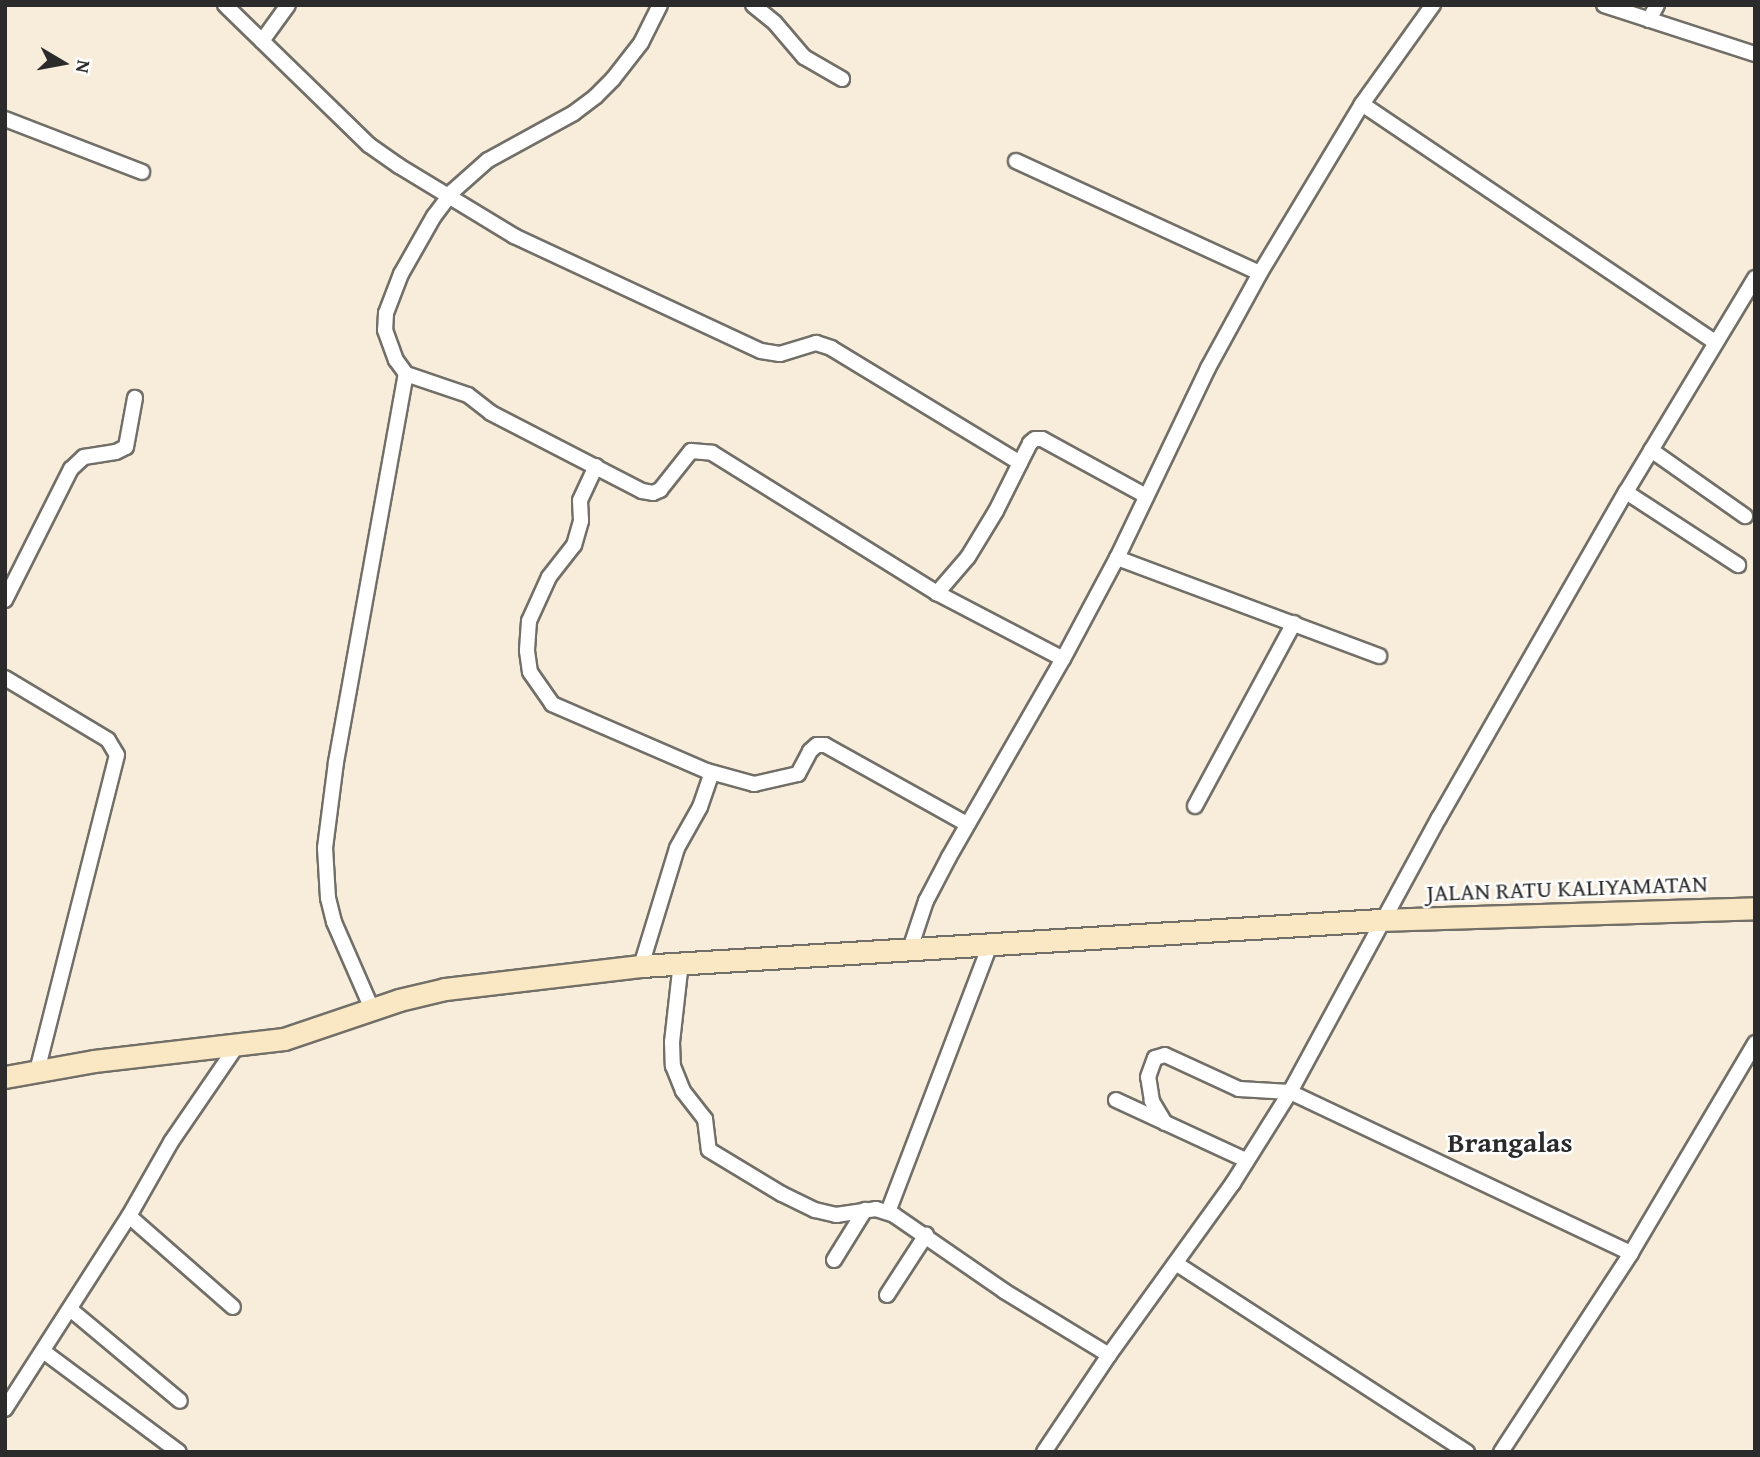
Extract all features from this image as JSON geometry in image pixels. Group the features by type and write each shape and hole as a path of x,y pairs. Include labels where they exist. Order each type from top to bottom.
{"main road":[{"name":"JALAN RATU KALIYAMATAN","path":"5,1077 94,1061 236,1047 301,1035 423,993 478,983 681,962 1381,920 1755,908"}],"street":[{"path":"225,5 369,145 523,240 761,351 780,354 816,343 831,348 1020,463"},
{"path":"262,41 288,5"},
{"path":"372,1009 334,922 328,898 325,848 336,762 406,374 388,340 386,313 406,264 450,196 488,160 574,113 595,97 614,79 641,43 660,5"},
{"path":"753,5 775,23 804,57 842,79"},
{"path":"909,949 926,901 1117,558 1208,368 1260,273 1362,104 1433,5"},
{"path":"1604,5 1755,54"},
{"path":"1649,20 1657,5"},
{"path":"1362,104 1715,342"},
{"path":"5,119 142,172"},
{"path":"1017,161 1260,273"},
{"path":"1044,1452 1109,1355 1177,1265 1290,1092 1381,920 1626,492 1755,278"},
{"path":"406,374 460,391 491,413 633,487 653,493 660,490 691,451 712,453 937,593 1063,659"},
{"path":"5,600 71,469 84,457 116,452 127,446 135,398"},
{"path":"937,593 968,557 996,511 1030,443 1035,439 1042,439 1146,496"},
{"path":"1651,450 1745,516"},
{"path":"596,467 580,500 581,521 574,545 549,577 529,621 527,651 530,672 552,704 712,773 754,784 764,784 779,776 798,774 810,751 817,745 825,745 967,824"},
{"path":"1626,492 1738,565"},
{"path":"1117,558 1379,656"},
{"path":"1195,806 1294,623"},
{"path":"5,678 101,735 112,744 117,755 37,1071"},
{"path":"641,966 677,848 700,807 712,773"},
{"path":"888,1212 991,942"},
{"path":"681,962 672,1042 673,1066 683,1090 705,1119 708,1149 724,1161 815,1210 836,1215 865,1210 888,1212 926,1235 1004,1291 1109,1355"},
{"path":"1508,1449 1631,1253 1755,1042"},
{"path":"5,1409 129,1216 171,1142 236,1047"},
{"path":"1165,1123 1152,1101 1148,1077 1155,1058 1165,1055 1239,1088 1290,1092 1631,1253"},
{"path":"1116,1100 1246,1160"},
{"path":"834,1259 865,1210"},
{"path":"129,1216 233,1307"},
{"path":"887,1295 926,1235"},
{"path":"1177,1265 1467,1452"},
{"path":"70,1309 180,1401"},
{"path":"43,1351 179,1452"}],"district":[{"name":"Brangalas","path":"1510,1142"}]}
